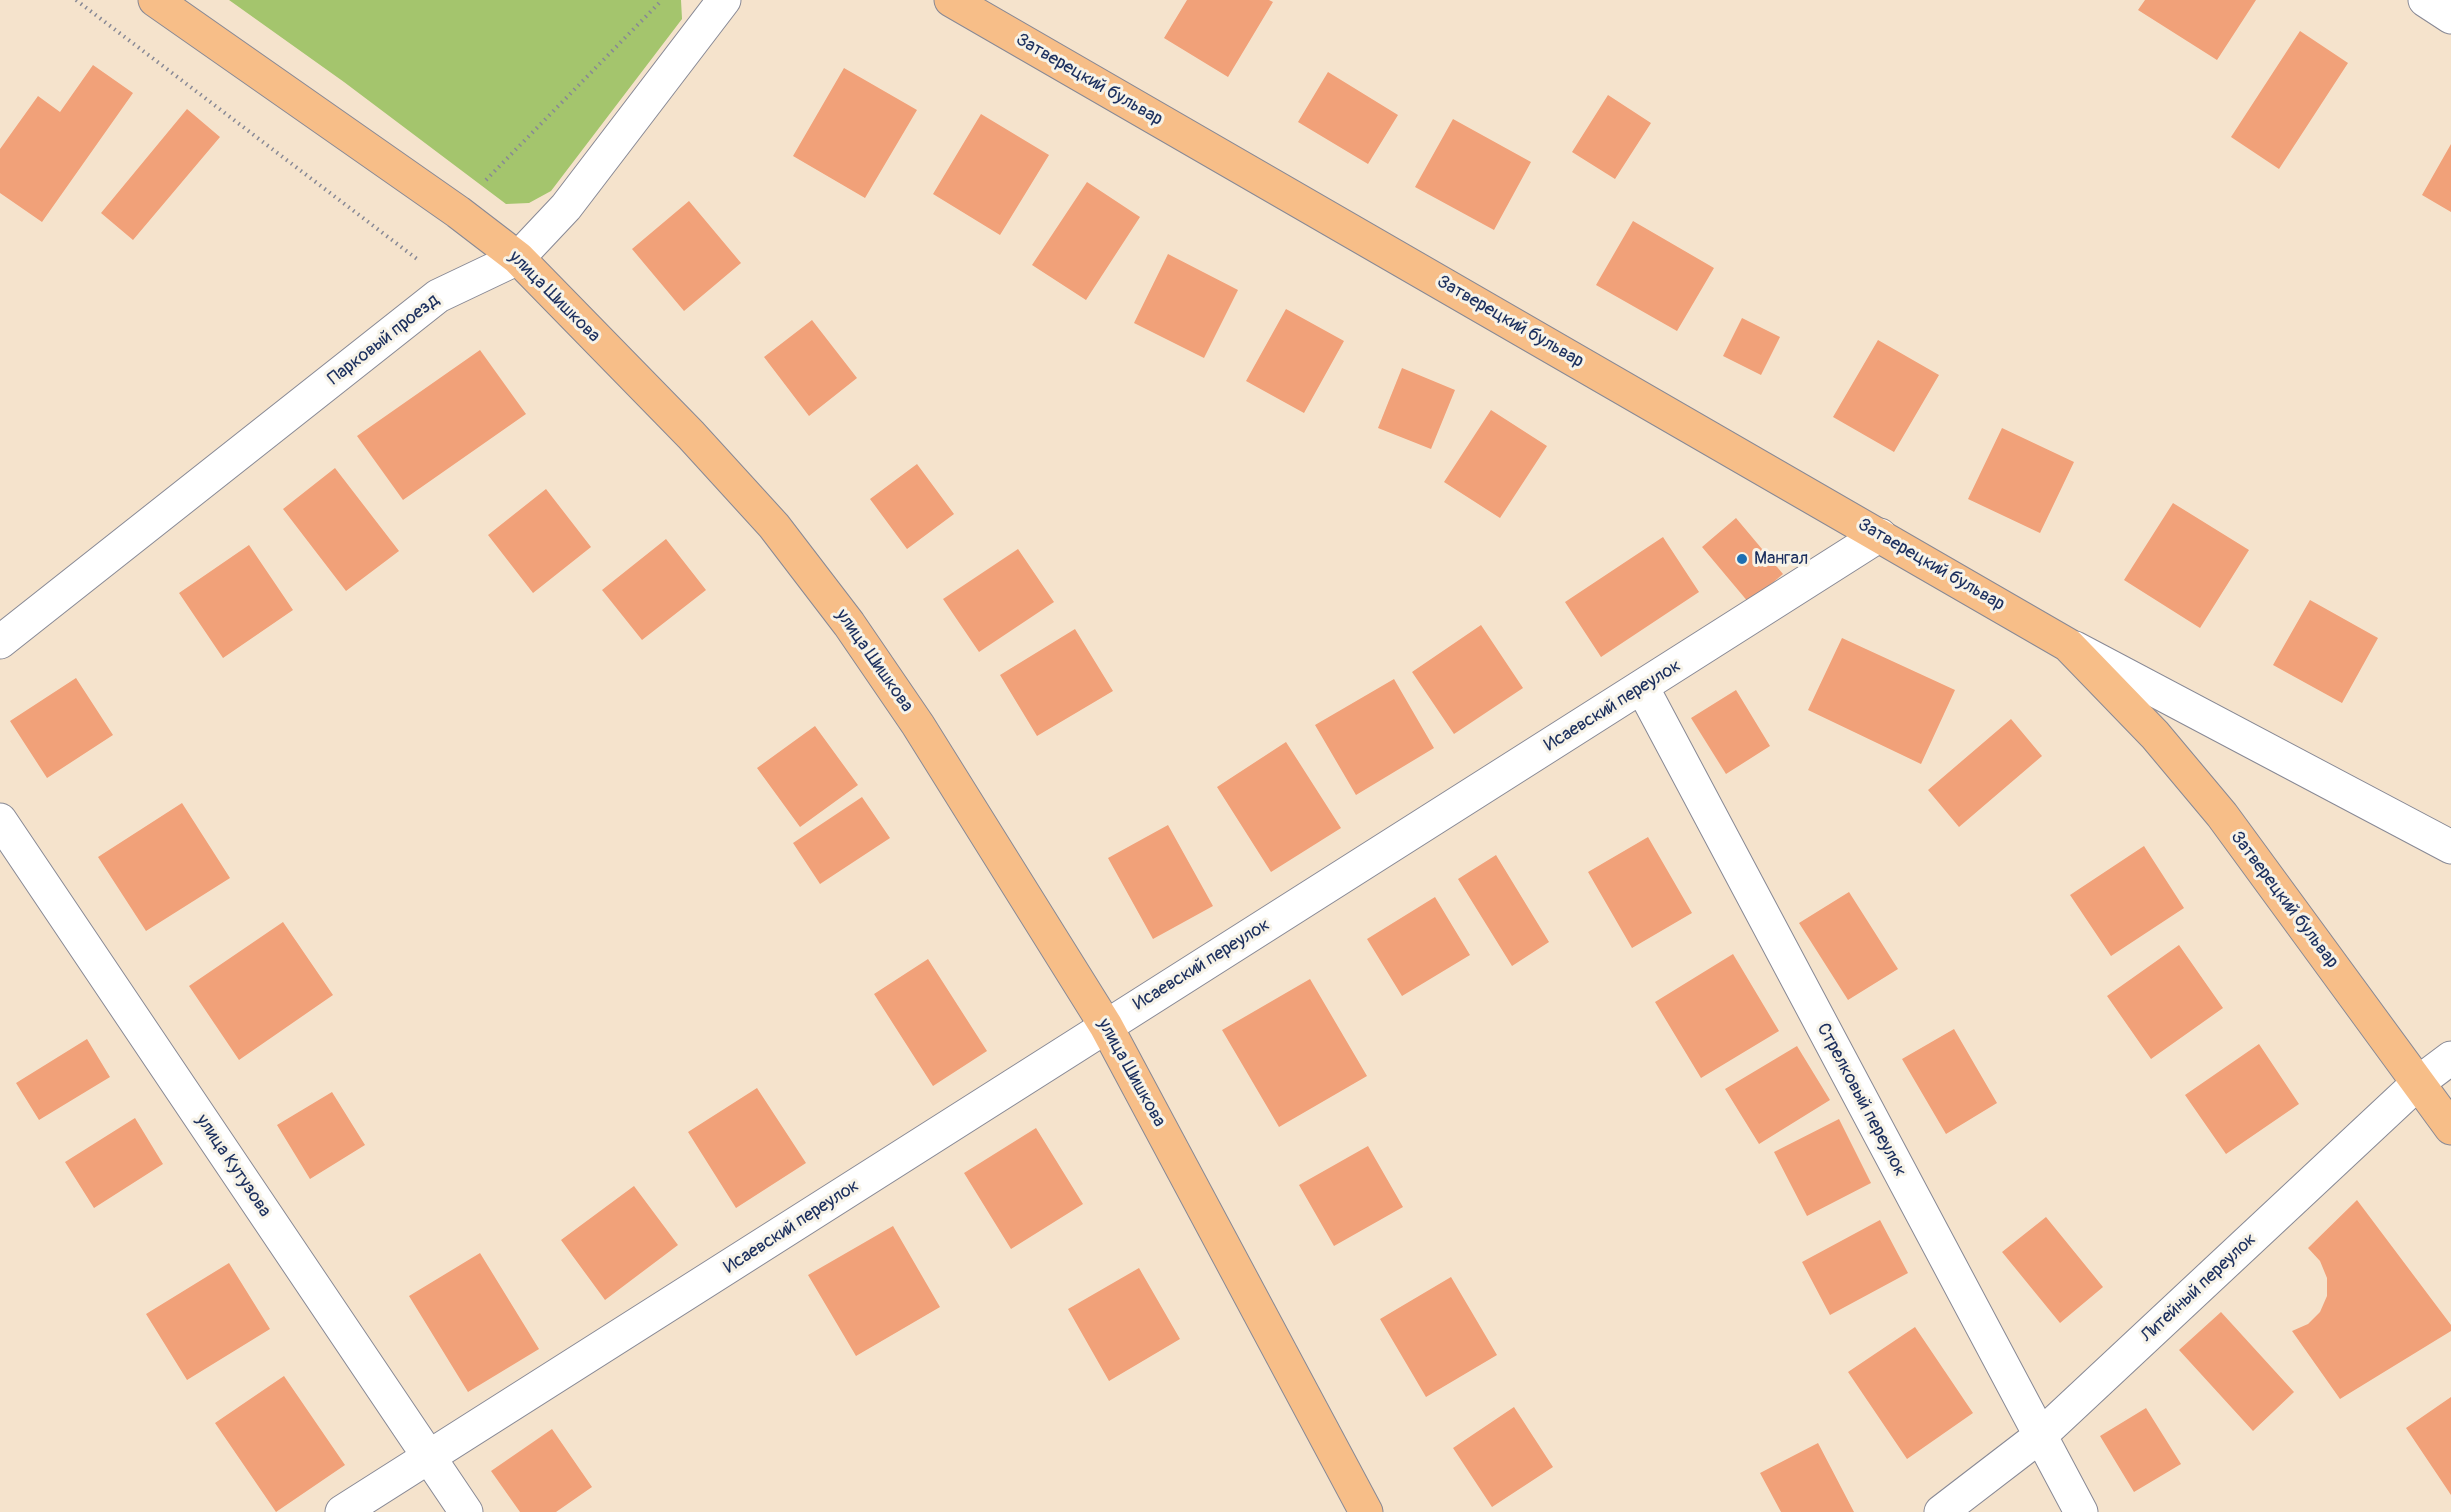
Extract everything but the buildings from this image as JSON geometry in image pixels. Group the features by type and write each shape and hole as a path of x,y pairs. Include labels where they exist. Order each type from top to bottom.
{"main road":[{"name":"улица Шишкова","path":"155,0 458,212 518,258 733,479 774,526 812,574 918,725 1107,1026 1366,1512"},
{"name":"Затверецкий бульвар","path":"951,0 2068,645 2155,735 2222,815 2451,1128"}],"street":[{"name":"Парковый проезд","path":"0,642 438,296 518,258 566,207 724,0"},
{"path":"2425,0 2451,17"},
{"name":"Исаевский переулок","path":"342,1512 431,1458 1880,535"},
{"name":"Затверецкий бульвар","path":"2068,645 2451,847"},
{"name":"Стрелковый переулок","path":"1642,687 2080,1512"},
{"name":"улица Кутузова","path":"0,820 466,1512"},
{"name":"Литейный переулок","path":"1941,1512 2040,1436 2419,1082 2451,1058"}],"path":[{"path":"76,0 417,259"},
{"path":"486,180 662,0"}],"green space":[{"path":"229,0 681,0 682,19 551,191 529,203 506,204 344,82"}],"place":[{"name":"Мангал","path":"1742,559"}]}
